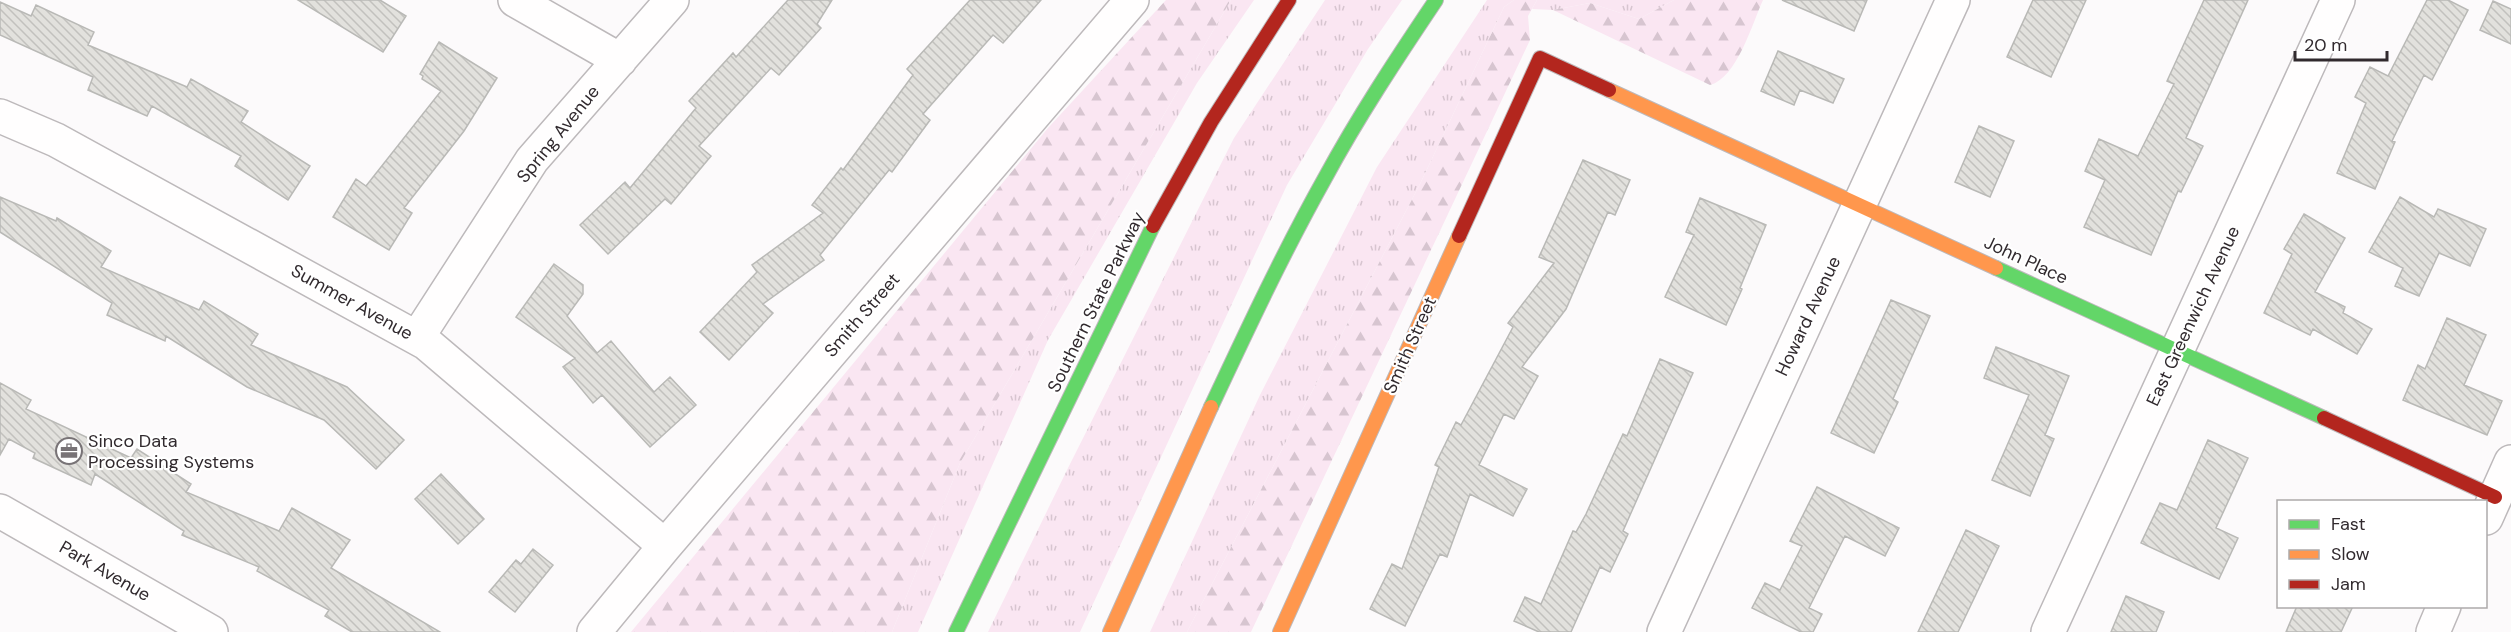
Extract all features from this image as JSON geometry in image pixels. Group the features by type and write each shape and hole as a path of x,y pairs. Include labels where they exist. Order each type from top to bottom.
{"main road":[{"name":"Southern State Parkway","path":"956,632 1156,221 1211,122 1289,0"},
{"path":"1110,632 1237,354 1311,205 1366,108 1436,0"},
{"name":"John Place","path":"1540,58 1860,203 2177,351 2476,500"},
{"name":"Smith Street","path":"1280,632 1540,58"}],"street":[{"path":"515,0 620,60"},
{"name":"Spring Avenue","path":"417,338 532,160 672,0"},
{"name":"Smith Street","path":"594,632 664,546 1132,0"},
{"name":"Howard Avenue","path":"1664,632 1953,0"},
{"name":"East Greenwich Avenue","path":"2048,632 2338,0"},
{"name":"Summer Avenue","path":"0,116 56,140 417,338 664,546"},
{"path":"2490,507 2511,462"},
{"name":"Park Avenue","path":"0,511 211,632"},
{"path":"2433,632 2443,608"}],"green space":[{"path":"1166,0 1231,0 960,463 892,632 631,632 1048,128"},
{"path":"1231,0 1254,0 1197,83 1048,340 918,632 892,632 960,463"},
{"path":"1325,0 1402,0 1368,49 1287,185 1080,632 988,632 1234,138"},
{"path":"1487,0 1514,0 1504,7 1420,184 1187,632 1150,632 1260,395 1377,167"},
{"path":"1514,0 1537,0 1528,16 1530,40 1251,632 1187,632 1420,184 1504,7"},
{"path":"1537,0 1674,0 1639,19 1590,3 1553,10 1532,9"},
{"path":"1674,0 1763,0 1736,61 1720,80 1710,85 1553,10 1590,3 1639,19"}],"building":[{"path":"298,0 380,0 406,16 383,52"},
{"path":"788,0 832,0 817,24 821,28 779,75 771,68 699,146 711,156 671,204 665,199 608,254 580,225 625,182 630,188 696,108 689,101 733,53 736,57"},
{"path":"970,0 1041,0 1003,43 993,35 923,114 930,120 892,172 889,170 820,255 824,260 763,304 773,313 729,360 700,332 757,272 752,265 823,213 812,205 841,168 843,170 913,75 907,69"},
{"path":"1782,0 1867,0 1854,31"},
{"path":"2033,0 2086,0 2051,77 2007,57"},
{"path":"2204,0 2248,0 2186,138 2203,146 2181,192 2178,191 2151,255 2084,227 2105,180 2085,171 2099,139 2138,156 2174,84 2167,81"},
{"path":"2427,0 2448,0 2468,10 2432,80 2424,75 2392,141 2395,142 2375,189 2337,173 2366,103 2355,97 2370,67 2388,76"},
{"path":"2493,1 2511,9 2511,44 2480,30"},
{"path":"0,2 31,16 36,5 94,32 88,45 187,87 191,79 248,111 241,122 310,166 288,200 235,166 241,156 152,106 147,116 88,90 93,77 0,35"},
{"path":"439,42 497,78 464,131 404,208 412,213 389,250 333,217 356,179 366,186 441,91 422,79 423,76 420,74"},
{"path":"1778,51 1844,79 1833,103 1800,90 1794,105 1761,91"},
{"path":"1979,126 2014,141 1990,197 1955,182"},
{"path":"1583,160 1630,180 1615,215 1608,212 1566,309 1522,367 1538,376 1514,419 1504,414 1479,465 1527,489 1513,516 1470,494 1447,557 1440,554 1405,626 1370,609 1392,564 1402,569 1439,467 1435,465 1456,422 1461,425 1513,327 1508,323 1554,263 1539,257"},
{"path":"0,197 56,221 57,218 111,251 101,267 199,310 204,301 258,334 251,345 347,387 404,440 376,469 324,420 247,387 166,336 165,341 107,315 112,303 0,232"},
{"path":"2400,197 2434,217 2438,209 2486,229 2470,266 2439,253 2419,296 2395,286 2403,268 2369,252"},
{"path":"1700,198 1766,225 1726,325 1665,297 1694,235 1686,232"},
{"path":"2304,214 2345,238 2315,292 2345,307 2343,313 2372,329 2357,354 2313,329 2310,335 2264,313 2292,254 2284,249"},
{"path":"554,264 583,285 583,294 567,316 597,353 611,341 654,392 670,377 696,405 650,447 602,395 593,403 563,367 575,358 516,317"},
{"path":"1891,300 1930,316 1893,399 1898,402 1874,453 1831,433"},
{"path":"2447,318 2486,335 2464,385 2502,401 2487,435 2403,400 2418,365 2425,369"},
{"path":"1996,347 2069,376 2045,435 2054,439 2030,496 1992,480 2029,395 1984,378"},
{"path":"1660,359 1693,373 1623,531 1628,534 1610,572 1600,567 1571,632 1539,632 1514,621 1525,597 1541,604 1573,531 1576,532 1586,514 1623,434 1627,436"},
{"path":"0,383 31,400 26,409 131,458 137,449 191,484 186,492 279,531 292,508 350,540 331,568 440,632 352,632 325,616 329,610 257,571 259,567 182,535 184,531 95,474 91,485 33,458 35,453 9,439 0,455"},
{"path":"2208,440 2248,458 2216,528 2238,538 2219,579 2141,543 2160,503 2177,510"},
{"path":"441,474 484,519 458,544 415,499"},
{"path":"1817,487 1899,528 1885,556 1845,536 1809,608 1822,614 1813,632 1801,632 1752,608 1765,583 1780,590 1802,546 1790,541"},
{"path":"1966,530 1999,546 1958,632 1918,632"},
{"path":"533,549 553,565 515,612 489,592 516,560 521,564"},
{"path":"2126,596 2164,612 2156,632 2111,632"},
{"path":"2296,608 2352,608 2341,632 2286,632"}],"traffic: fast":[{"path":"1211,407 1280,263 1325,178 1364,110 1436,0"},
{"path":"956,632 1153,226"},
{"path":"1996,268 2324,418"}],"traffic: slow":[{"path":"1609,90 1996,268"},
{"path":"1280,632 1459,236"},
{"path":"1110,632 1211,407"}],"traffic: jam":[{"path":"1153,226 1211,122 1289,0"},
{"path":"1459,236 1540,58 1609,90"},
{"path":"2324,418 2495,497"}],"place":[{"name":"Sinco Data Processing Systems","path":"69,451"}]}
